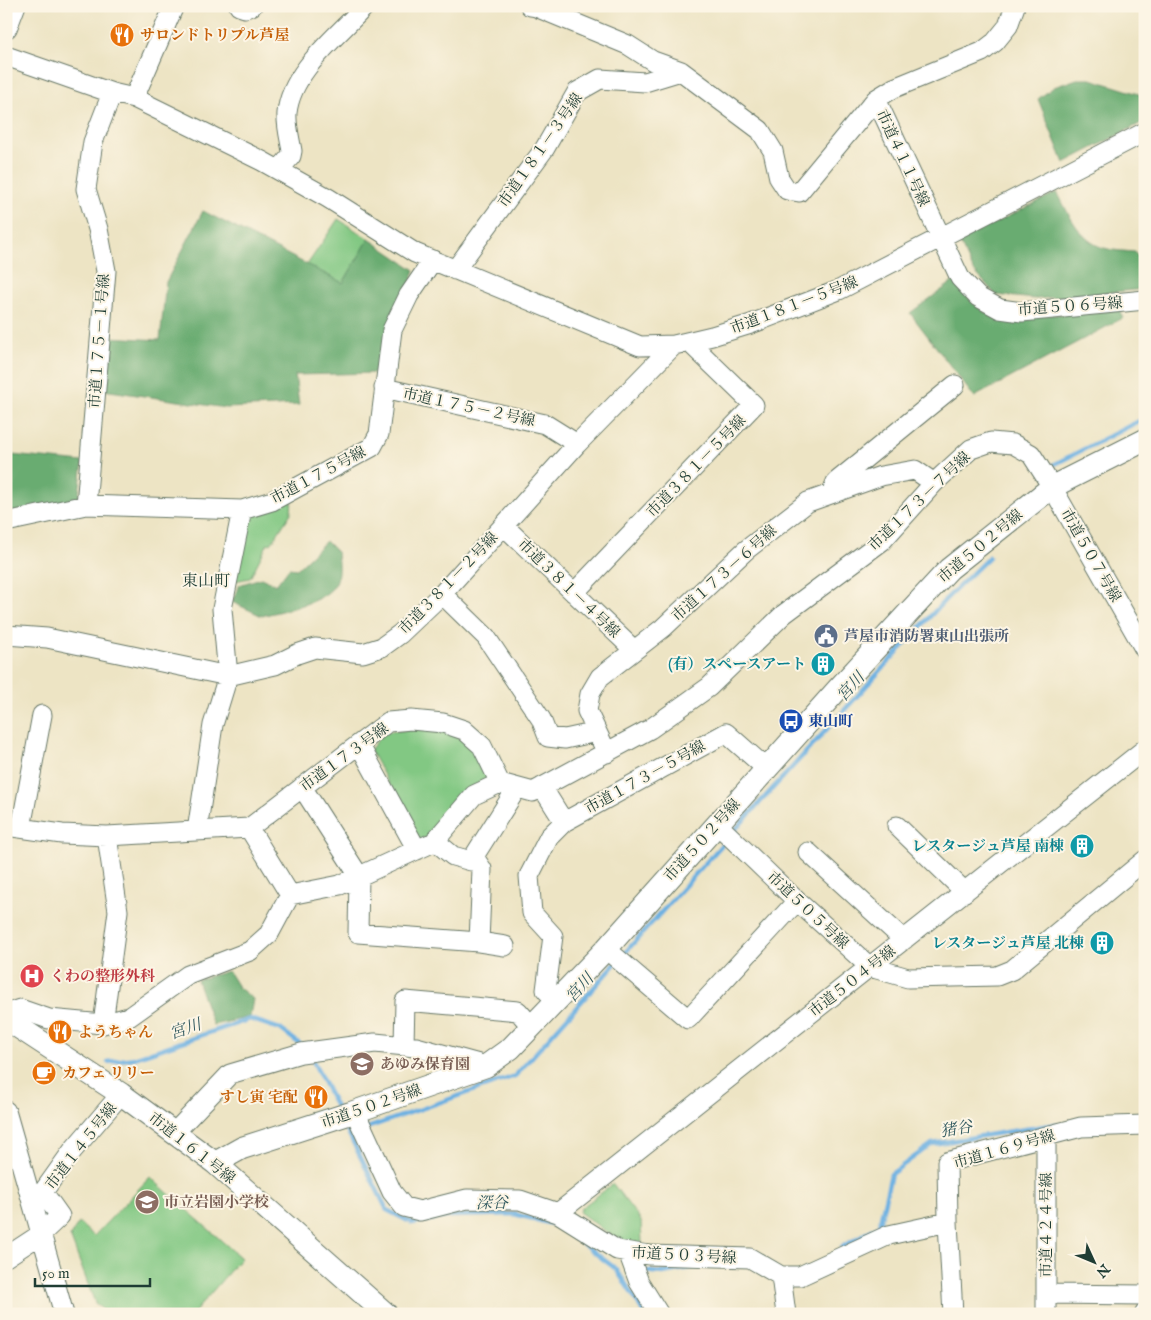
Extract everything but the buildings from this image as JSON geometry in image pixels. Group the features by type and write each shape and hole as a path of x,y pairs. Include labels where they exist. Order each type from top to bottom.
{"street":[{"path":"6,27 14,6"},
{"path":"134,98 174,6"},
{"path":"239,6 245,8 252,6"},
{"path":"279,170 291,156 292,151 287,114 291,93 310,63 365,6"},
{"path":"530,6 628,45 653,61 681,71 760,130 773,151 779,178 787,190 798,192 876,99"},
{"name":"市道４１１号線","path":"940,238 876,99 894,88 982,52 995,42 1008,26 1016,6"},
{"name":"市道１８１－５号線","path":"6,56 112,93 134,98 279,170 328,198 415,253 640,346 681,343 751,324 839,290 1145,132"},
{"name":"市道１８１－３号線","path":"455,270 545,148 578,92 600,79 645,82 681,71"},
{"name":"市道１７５－１号線","path":"86,505 106,271 98,229 86,190 93,142 112,93"},
{"name":"市道５０６号線","path":"940,238 960,278 978,297 1000,309 1022,312 1145,300"},
{"name":"市道１７５号線","path":"6,522 86,505 242,510 272,501 372,447 379,434 392,330 409,295 432,260"},
{"name":"市道３８１－２号線","path":"6,635 47,638 228,676 275,665 297,654 315,648 364,653 382,647 400,634 442,594 577,444 681,343"},
{"name":"市道３８１－５号線","path":"574,593 754,406 681,343"},
{"path":"831,494 836,482 955,385"},
{"name":"市道１７５－２号線","path":"384,388 545,424 577,444"},
{"name":"市道５０２号線","path":"215,1163 242,1148 349,1116 486,1066 511,1048 557,1001 615,956 726,833 766,768 949,569 1052,487 1145,440"},
{"name":"市道１７３－７号線","path":"607,753 650,730 709,687 784,614 882,541 934,483 970,449 991,442 1013,444 1031,454 1052,487"},
{"name":"市道１７３－６号線","path":"607,753 587,711 590,694 600,677 663,628 746,550 808,502 881,476 915,470 934,483"},
{"name":"市道５０７号線","path":"1052,487 1145,650"},
{"path":"197,831 214,725 228,676 222,609 242,510"},
{"name":"市道３８１－４号線","path":"504,526 634,650"},
{"path":"442,594 486,636 540,719 548,737 565,739 597,732"},
{"path":"42,715 14,827 62,834 107,836 249,828 290,895"},
{"name":"市道１７３号線","path":"249,828 388,722 411,720 443,722 464,730 482,746 508,785"},
{"name":"市道１７３－５号線","path":"557,1001 546,990 553,936 532,913 529,876 548,837 564,822 726,733 766,768"},
{"path":"359,744 417,850"},
{"name":"市道５０４号線","path":"558,1213 1145,749"},
{"path":"290,895 340,885 435,841 474,796 508,785 533,792 607,753"},
{"path":"435,841 453,856 471,861 508,785"},
{"path":"302,787 359,876 358,933 479,942 505,946"},
{"path":"542,788 564,822"},
{"path":"897,826 965,892"},
{"name":"市道５０５号線","path":"726,833 870,967 908,978 997,976 1012,970 1145,860"},
{"path":"103,1024 118,910 107,836"},
{"path":"808,852 904,940"},
{"path":"474,857 482,869 479,942"},
{"path":"6,1017 8,1012 20,1009 49,1019 103,1024 129,1017 188,974 250,951 269,934 290,895"},
{"path":"615,956 688,1019 797,901"},
{"path":"404,1046 405,1001 518,1011 532,1027"},
{"name":"市道１６１号線","path":"6,1017 121,1094 215,1163 386,1314"},
{"path":"174,1133 230,1074 310,1051 375,1043 416,1047 486,1066"},
{"name":"市道１４５号線","path":"6,1257 41,1234 60,1216 44,1192 73,1150 121,1094"},
{"path":"6,1112 64,1314"},
{"name":"市道５０３号線","path":"349,1116 367,1139 392,1192 404,1207 420,1211 467,1199 520,1200 558,1213 617,1250 649,1254 750,1258 781,1276"},
{"name":"市道１６９号線","path":"948,1222 947,1162 1081,1128 1145,1125"},
{"name":"市道４２４号線","path":"1046,1136 1046,1314"},
{"path":"786,1314 781,1276 800,1276 890,1235 948,1222 953,1314"},
{"path":"628,1252 639,1282 659,1314"},
{"path":"1046,1294 1145,1295"}],"green space":[{"path":"1077,79 1091,79 1145,96 1145,121 1064,163 1038,99 1054,87"},
{"path":"1057,192 1075,225 1088,239 1108,249 1135,252 1145,263 1145,289 1036,299 996,295 973,270 959,241"},
{"path":"203,211 343,283 369,239 415,270 377,373 295,375 299,405 226,408 103,390 109,337 160,340 166,282"},
{"path":"338,219 369,239 343,283 307,265"},
{"path":"954,281 974,304 987,313 1022,317 1119,310 1123,318 974,397 910,313"},
{"path":"12,455 83,462 78,501 6,518"},
{"path":"292,499 291,513 271,544 268,543 250,578 235,581 248,517"},
{"path":"326,541 337,552 338,570 337,580 333,588 325,594 293,608 262,616 232,602 239,585 261,578 276,585 289,568 297,569"},
{"path":"441,728 478,750 489,771 486,779 468,789 436,832 420,841 370,750 384,732"},
{"path":"228,971 238,987 253,999 250,1017 213,1025 197,980"},
{"path":"150,1177 241,1258 193,1314 108,1314 95,1303 70,1236 79,1223 94,1236"},
{"path":"613,1184 641,1221 642,1243 618,1240 579,1212 581,1208"}],"waterway":[{"name":"宮川","path":"1053,465 1145,418"},
{"name":"宮川","path":"732,833 946,599 989,557"},
{"name":"宮川","path":"622,956 727,839"},
{"name":"宮川","path":"367,1128 515,1076 615,964"},
{"name":"宮川","path":"108,1062 134,1058 250,1019 280,1029 304,1047"},
{"name":"宮川","path":"311,1057 338,1111"},
{"name":"深谷","path":"343,1122 387,1210 412,1223 452,1216 514,1214 560,1226 616,1269 645,1314"},
{"name":"猪谷","path":"842,1247 879,1226 891,1174 932,1144 1056,1124"},
{"name":"宮川","path":"349,1134 360,1131"},
{"name":"猪谷","path":"641,1271 663,1273 707,1265"}],"place":[{"name":"サロンドトリプル芦屋","path":"122,35"},
{"name":"芦屋市消防署東山出張所","path":"826,636"},
{"name":"(有）スペースアート","path":"823,664"},
{"name":"東山町","path":"791,721"},
{"name":"レスタージュ芦屋 南棟","path":"1082,846"},
{"name":"レスタージュ芦屋 北棟","path":"1102,943"},
{"name":"くわの整形外科","path":"32,976"},
{"name":"ようちゃん","path":"60,1032"},
{"name":"あゆみ保育園","path":"362,1064"},
{"name":"カフェ リリー","path":"44,1073"},
{"name":"すし寅 宅配","path":"316,1097"},
{"name":"市立岩園小学校","path":"147,1202"}],"district":[{"name":"東山町","path":"206,580"}]}
